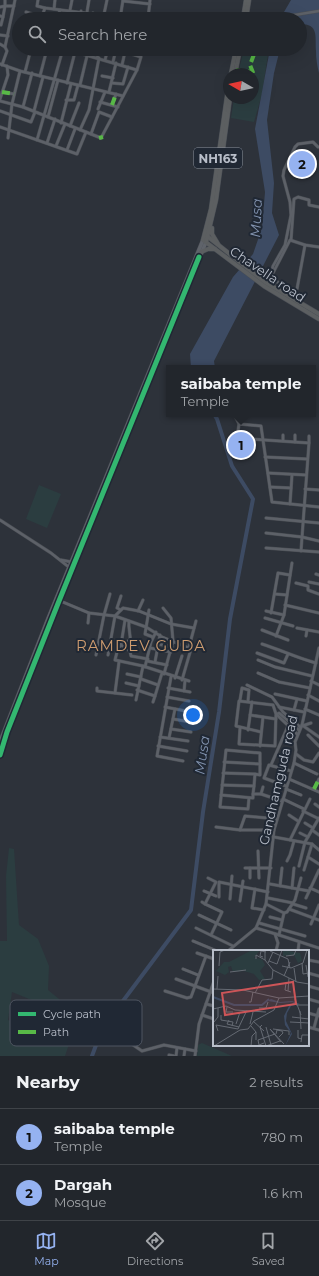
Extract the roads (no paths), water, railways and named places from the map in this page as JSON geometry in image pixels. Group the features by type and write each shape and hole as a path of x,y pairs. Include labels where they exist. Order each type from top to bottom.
{"highway":[{"path":"243,12 246,0"},
{"path":"247,12 249,0"},
{"path":"232,68 235,56"},
{"path":"236,68 239,56"},
{"name":"NH163","path":"207,239 226,104"},
{"name":"NH163","path":"219,245 212,234 229,104"},
{"path":"207,239 214,210"},
{"name":"Chavella road","path":"207,239 219,245 265,282 273,282 319,319"},
{"name":"Chavella road","path":"207,239 228,259 273,282 319,314"},
{"path":"201,252 208,249 216,249"}],"main road":[{"path":"0,742 207,239"},
{"path":"73,563 207,239"},
{"path":"0,754 7,732 58,600"}],"street":[{"path":"1,25 1,17 5,6 5,0"},
{"path":"13,12 15,0"},
{"path":"38,0 37,6 44,8 87,12 89,0"},
{"path":"54,9 55,0"},
{"path":"70,10 72,0"},
{"path":"105,12 107,0"},
{"path":"149,12 150,0"},
{"path":"121,12 123,1 137,1 150,4"},
{"path":"0,7 14,6"},
{"path":"43,12 44,8"},
{"path":"307,13 319,11"},
{"path":"12,16 5,47 7,51 1,64 20,71 123,96"},
{"path":"0,35 8,36"},
{"path":"0,44 5,47"},
{"path":"25,72 29,56"},
{"path":"0,111 31,122 46,56"},
{"path":"37,140 62,56"},
{"path":"67,83 74,56"},
{"path":"66,100 74,100 89,56 137,70"},
{"path":"104,60 105,56"},
{"path":"113,62 114,56"},
{"path":"122,65 125,56"},
{"path":"7,66 8,75 0,100 34,111 75,129 102,138 137,70 141,57 138,56"},
{"path":"80,130 89,110 98,58"},
{"path":"109,92 116,63"},
{"path":"112,83 123,84 128,67"},
{"path":"8,138 12,104 20,71"},
{"path":"23,107 32,73"},
{"path":"102,76 113,78"},
{"path":"48,117 58,80"},
{"path":"61,122 71,84"},
{"path":"2,92 14,94"},
{"path":"98,109 105,92"},
{"path":"112,105 116,94"},
{"path":"100,102 118,107"},
{"path":"70,126 79,103"},
{"path":"91,134 99,112 112,117"},
{"path":"47,143 54,119"},
{"path":"56,146 65,124"},
{"path":"0,127 77,154 86,132"},
{"path":"67,150 75,129"},
{"path":"273,282 273,266 285,245 290,215 290,202 283,176 284,170 295,147 298,144 313,142 318,147"},
{"path":"273,282 273,273 290,240 294,199 298,197 309,200 309,205 319,207"},
{"path":"290,240 305,245 319,247"},
{"path":"273,282 294,292 297,289 305,245"},
{"path":"236,417 239,424 237,438 309,443"},
{"path":"239,424 260,425 272,502 319,506"},
{"path":"283,435 283,441"},
{"path":"294,442 295,435"},
{"path":"301,551 309,436"},
{"path":"265,457 307,459"},
{"path":"268,473 306,475"},
{"path":"290,504 292,475"},
{"path":"270,487 291,488"},
{"path":"305,489 319,490"},
{"path":"266,518 319,522"},
{"path":"0,520 71,568"},
{"path":"266,533 302,536 319,541"},
{"path":"266,548 319,552"},
{"path":"61,560 73,563"},
{"path":"276,636 284,615 292,563"},
{"path":"271,613 278,573 290,575"},
{"path":"309,582 319,584"},
{"path":"296,583 308,586 308,590 319,594"},
{"path":"96,655 110,594"},
{"path":"275,594 287,596"},
{"path":"121,596 117,608 122,610"},
{"path":"58,600 89,613 115,616 146,627 160,635 189,647"},
{"path":"138,611 143,600"},
{"path":"286,605 319,613"},
{"path":"108,655 115,616 123,608 148,614 171,624 194,628"},
{"path":"153,702 158,685 167,665 173,641 171,618 163,608"},
{"path":"149,610 145,634 153,637"},
{"path":"266,611 284,615"},
{"path":"88,623 89,613"},
{"path":"264,618 293,626"},
{"path":"125,620 121,645 118,648 115,659 119,662 144,667 185,681"},
{"path":"184,690 191,648 189,647 196,621"},
{"path":"128,645 128,641 132,641 128,630 129,622"},
{"path":"297,628 319,632"},
{"path":"123,629 128,630"},
{"path":"262,630 288,640"},
{"path":"306,636 307,630"},
{"path":"136,700 144,667 148,660 151,642 156,632"},
{"path":"155,662 160,635"},
{"path":"151,642 172,647"},
{"path":"262,644 288,654 317,661"},
{"path":"121,645 130,651 131,656 167,665"},
{"path":"150,648 171,652"},
{"name":"Gandhamguda road","path":"229,950 256,928 268,898 274,830 294,763 296,754 294,744 301,727 319,648"},
{"path":"257,653 284,663 288,654"},
{"path":"175,678 182,656"},
{"path":"258,660 275,667 312,676"},
{"path":"114,693 119,662"},
{"path":"258,673 279,682 310,688"},
{"path":"127,674 158,685"},
{"path":"171,677 157,756 183,761"},
{"path":"311,681 319,685"},
{"path":"126,683 139,686"},
{"path":"247,685 272,697 279,707 301,727"},
{"path":"97,688 97,691 132,695"},
{"path":"168,688 190,692"},
{"path":"248,701 249,690 242,688 236,726 261,732"},
{"path":"138,690 155,696"},
{"path":"274,694 307,701"},
{"path":"308,695 319,701"},
{"path":"167,697 189,702"},
{"path":"294,710 297,699"},
{"path":"240,700 273,705 276,714 275,746 239,744 240,728"},
{"path":"248,730 252,702"},
{"path":"165,707 191,712"},
{"path":"279,707 294,710 305,710 319,715"},
{"path":"169,738 174,709"},
{"path":"276,714 279,713 319,737"},
{"path":"276,714 297,734"},
{"path":"250,715 276,719"},
{"path":"260,746 263,717"},
{"path":"173,719 191,722"},
{"path":"301,727 312,722"},
{"path":"288,726 271,765 269,764 264,778 301,795"},
{"path":"171,729 190,732"},
{"path":"308,735 319,746"},
{"path":"160,737 188,741"},
{"path":"158,746 188,751"},
{"path":"223,773 260,775 260,753 226,750 224,762 223,773 221,795 220,807 248,809 249,798"},
{"path":"296,754 304,760 313,762 319,753"},
{"path":"224,762 260,764"},
{"path":"294,763 317,774"},
{"path":"271,765 291,771"},
{"path":"221,795 253,798 254,774"},
{"path":"289,778 319,792"},
{"path":"314,789 319,780"},
{"path":"222,784 254,786"},
{"path":"261,794 263,787"},
{"path":"253,794 261,794 282,800 319,819 305,843 299,866"},
{"path":"290,840 310,799"},
{"path":"314,804 319,807"},
{"path":"288,815 298,821"},
{"path":"240,830 245,816 277,819"},
{"path":"305,823 319,835"},
{"path":"216,827 240,830 274,830"},
{"path":"300,833 308,837"},
{"path":"274,836 312,844 319,850"},
{"path":"287,861 294,841"},
{"path":"304,870 312,844"},
{"path":"258,851 258,878"},
{"path":"308,857 319,864"},
{"path":"245,868 271,868"},
{"path":"250,868 250,878"},
{"path":"280,886 282,868"},
{"path":"292,888 294,868"},
{"path":"306,898 319,870"},
{"path":"230,899 232,876"},
{"path":"206,904 216,882 208,878"},
{"path":"279,935 284,913 287,912 293,903 301,878"},
{"path":"240,901 243,881"},
{"path":"204,891 218,897 218,883 268,892"},
{"path":"270,884 319,892"},
{"path":"255,889 252,908 264,910"},
{"path":"268,898 293,903 306,908"},
{"path":"202,902 222,912 211,935"},
{"path":"266,904 284,913"},
{"path":"311,924 319,905"},
{"path":"289,909 319,920"},
{"path":"199,915 231,930"},
{"path":"270,917 282,920"},
{"path":"259,923 304,936"},
{"path":"196,928 233,946"},
{"path":"256,928 299,943 319,948"},
{"path":"275,934 278,943 276,950"},
{"path":"193,941 215,950"},
{"path":"298,950 299,943"},
{"path":"197,953 213,958"},
{"path":"165,991 189,998 195,987 206,956"},
{"path":"309,960 319,962"},
{"path":"183,969 198,975"},
{"path":"309,973 319,976"},
{"path":"176,979 213,994"},
{"path":"195,1056 202,1015 213,983"},
{"path":"309,986 319,989"},
{"path":"309,999 319,1002"},
{"path":"206,1004 213,1006"},
{"path":"314,1028 319,1009"},
{"path":"202,1015 213,1019"},
{"path":"309,1027 319,1030"},
{"path":"135,1046 142,1051 164,1045 196,1051"},
{"path":"169,1055 175,1056 177,1048"},
{"path":"184,1056 185,1049"}],"water":[{"path":"291,0 319,0 319,73 316,59 316,36 313,29 307,25 307,12 284,12"},
{"path":"269,56 278,56 274,73 267,120 274,183 272,213 279,235 214,361 215,365 191,365 190,354 233,277 253,254 262,228 265,192 255,129"}],"waterway":[{"name":"Musa","path":"124,1000 191,910 203,812 219,712 230,619 253,499 232,466 216,417"},
{"name":"Musa","path":"92,1056 96,1046"}],"place":[{"name":"Dargah","path":"302,164"},
{"name":"saibaba temple","path":"241,445"}],"district":[{"name":"RAMDEV GUDA","path":"141,645"}]}
